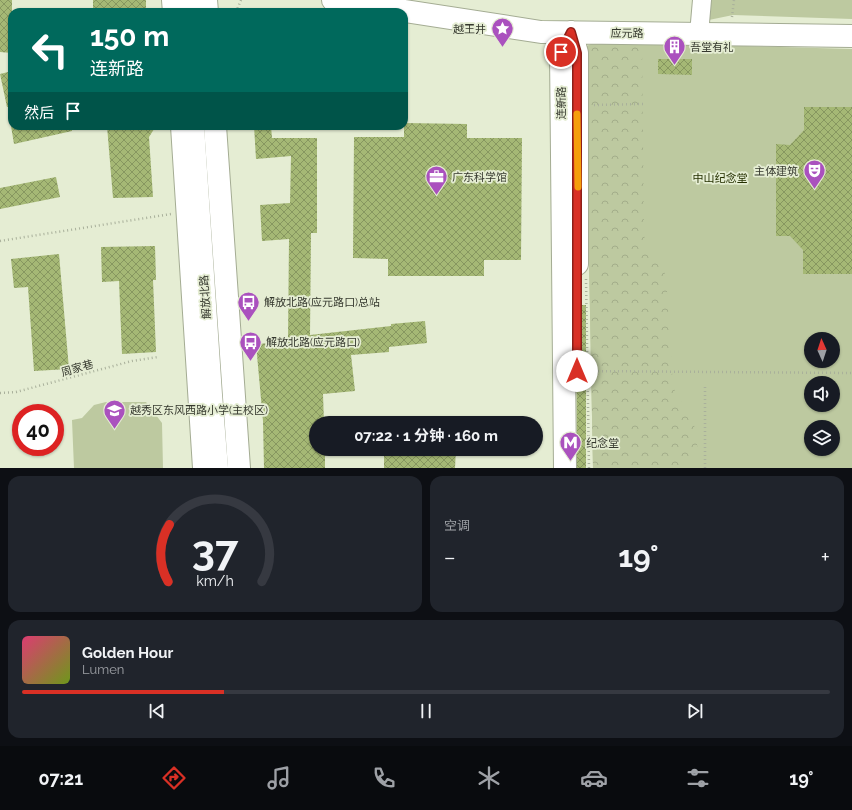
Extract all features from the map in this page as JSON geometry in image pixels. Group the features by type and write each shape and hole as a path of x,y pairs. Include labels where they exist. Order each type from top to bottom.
{"street":[{"path":"333,0 385,8"},
{"name":"应元路","path":"407,0 460,7 548,22 571,32 852,36"},
{"path":"699,34 702,0"},
{"path":"408,12 541,32 571,32"},
{"name":"连新路","path":"571,32 577,53 578,468"},
{"name":"连新路","path":"565,468 561,52 571,32"},
{"name":"解放北路","path":"182,130 204,468"},
{"name":"解放北路","path":"194,130 210,387 217,468"},
{"name":"解放北路","path":"203,130 226,468"},
{"name":"解放北路","path":"216,130 239,468"}],"path":[{"path":"732,15 734,0"},
{"path":"593,105 643,104"},
{"path":"0,241 187,211"},
{"name":"周家巷","path":"0,393 16,392 132,361 158,357"},
{"path":"577,371 852,373"},
{"path":"705,387 705,468"}],"green space":[{"path":"709,0 852,0 852,19 733,15 704,21"},
{"name":"中山纪念堂","path":"599,42 852,49 852,468 593,468 585,54 587,46"},
{"path":"593,43 642,43 644,234 646,245 650,253 666,276 673,387 689,412 694,424 698,451 686,463 684,468 593,468 585,54 587,46"},
{"path":"106,402 146,402 162,423 163,468 74,468 72,420 82,418 94,405"}],"building":[{"path":"0,0 12,0 12,8 8,8 8,53 0,52"},
{"path":"93,0 146,0 146,8 93,8"},
{"name":"吾堂有礼","path":"658,59 692,59 692,75 658,74"},
{"path":"8,72 8,107 7,107 0,74"},
{"name":"主体建筑","path":"804,107 852,107 852,274 803,274 803,250 790,236 776,236 776,144 790,145 804,130"},
{"name":"广东科学馆","path":"408,123 467,124 467,138 522,138 521,260 484,260 484,276 388,276 388,259 353,258 354,137 404,137 404,130 408,130"},
{"path":"12,130 72,130 72,131 14,144"},
{"path":"107,130 153,130 149,137 153,197 113,198"},
{"path":"254,130 271,130 272,138 317,138 317,233 311,233 310,335 425,321 427,343 389,347 389,352 351,355 355,391 323,394 324,416 309,416 309,456 325,456 325,468 264,468 263,421 256,344 288,342 289,239 262,241 260,205 290,203 291,156 256,159"},
{"path":"56,177 60,197 0,209 0,188"},
{"path":"155,246 156,280 153,280 156,352 122,354 119,281 102,282 101,247"},
{"path":"59,254 69,369 34,371 28,287 14,288 11,259"},
{"path":"576,305 586,305 586,468 577,468"},
{"path":"384,456 456,456 455,468 384,468"}],"slow traffic":[{"path":"577,114 578,187"}],"place":[{"name":"越王井","path":"502,48"},
{"name":"吾堂有礼","path":"675,66"},
{"name":"主体建筑","path":"814,190"},
{"name":"广东科学馆","path":"437,196"},
{"name":"解放北路(应元路口)总站","path":"248,322"},
{"name":"解放北路(应元路口)","path":"251,362"},
{"name":"越秀区东风西路小学(主校区)","path":"114,430"},
{"name":"纪念堂","path":"570,462"}],"route":[{"path":"561,52 571,32 577,53 577,371"}]}
